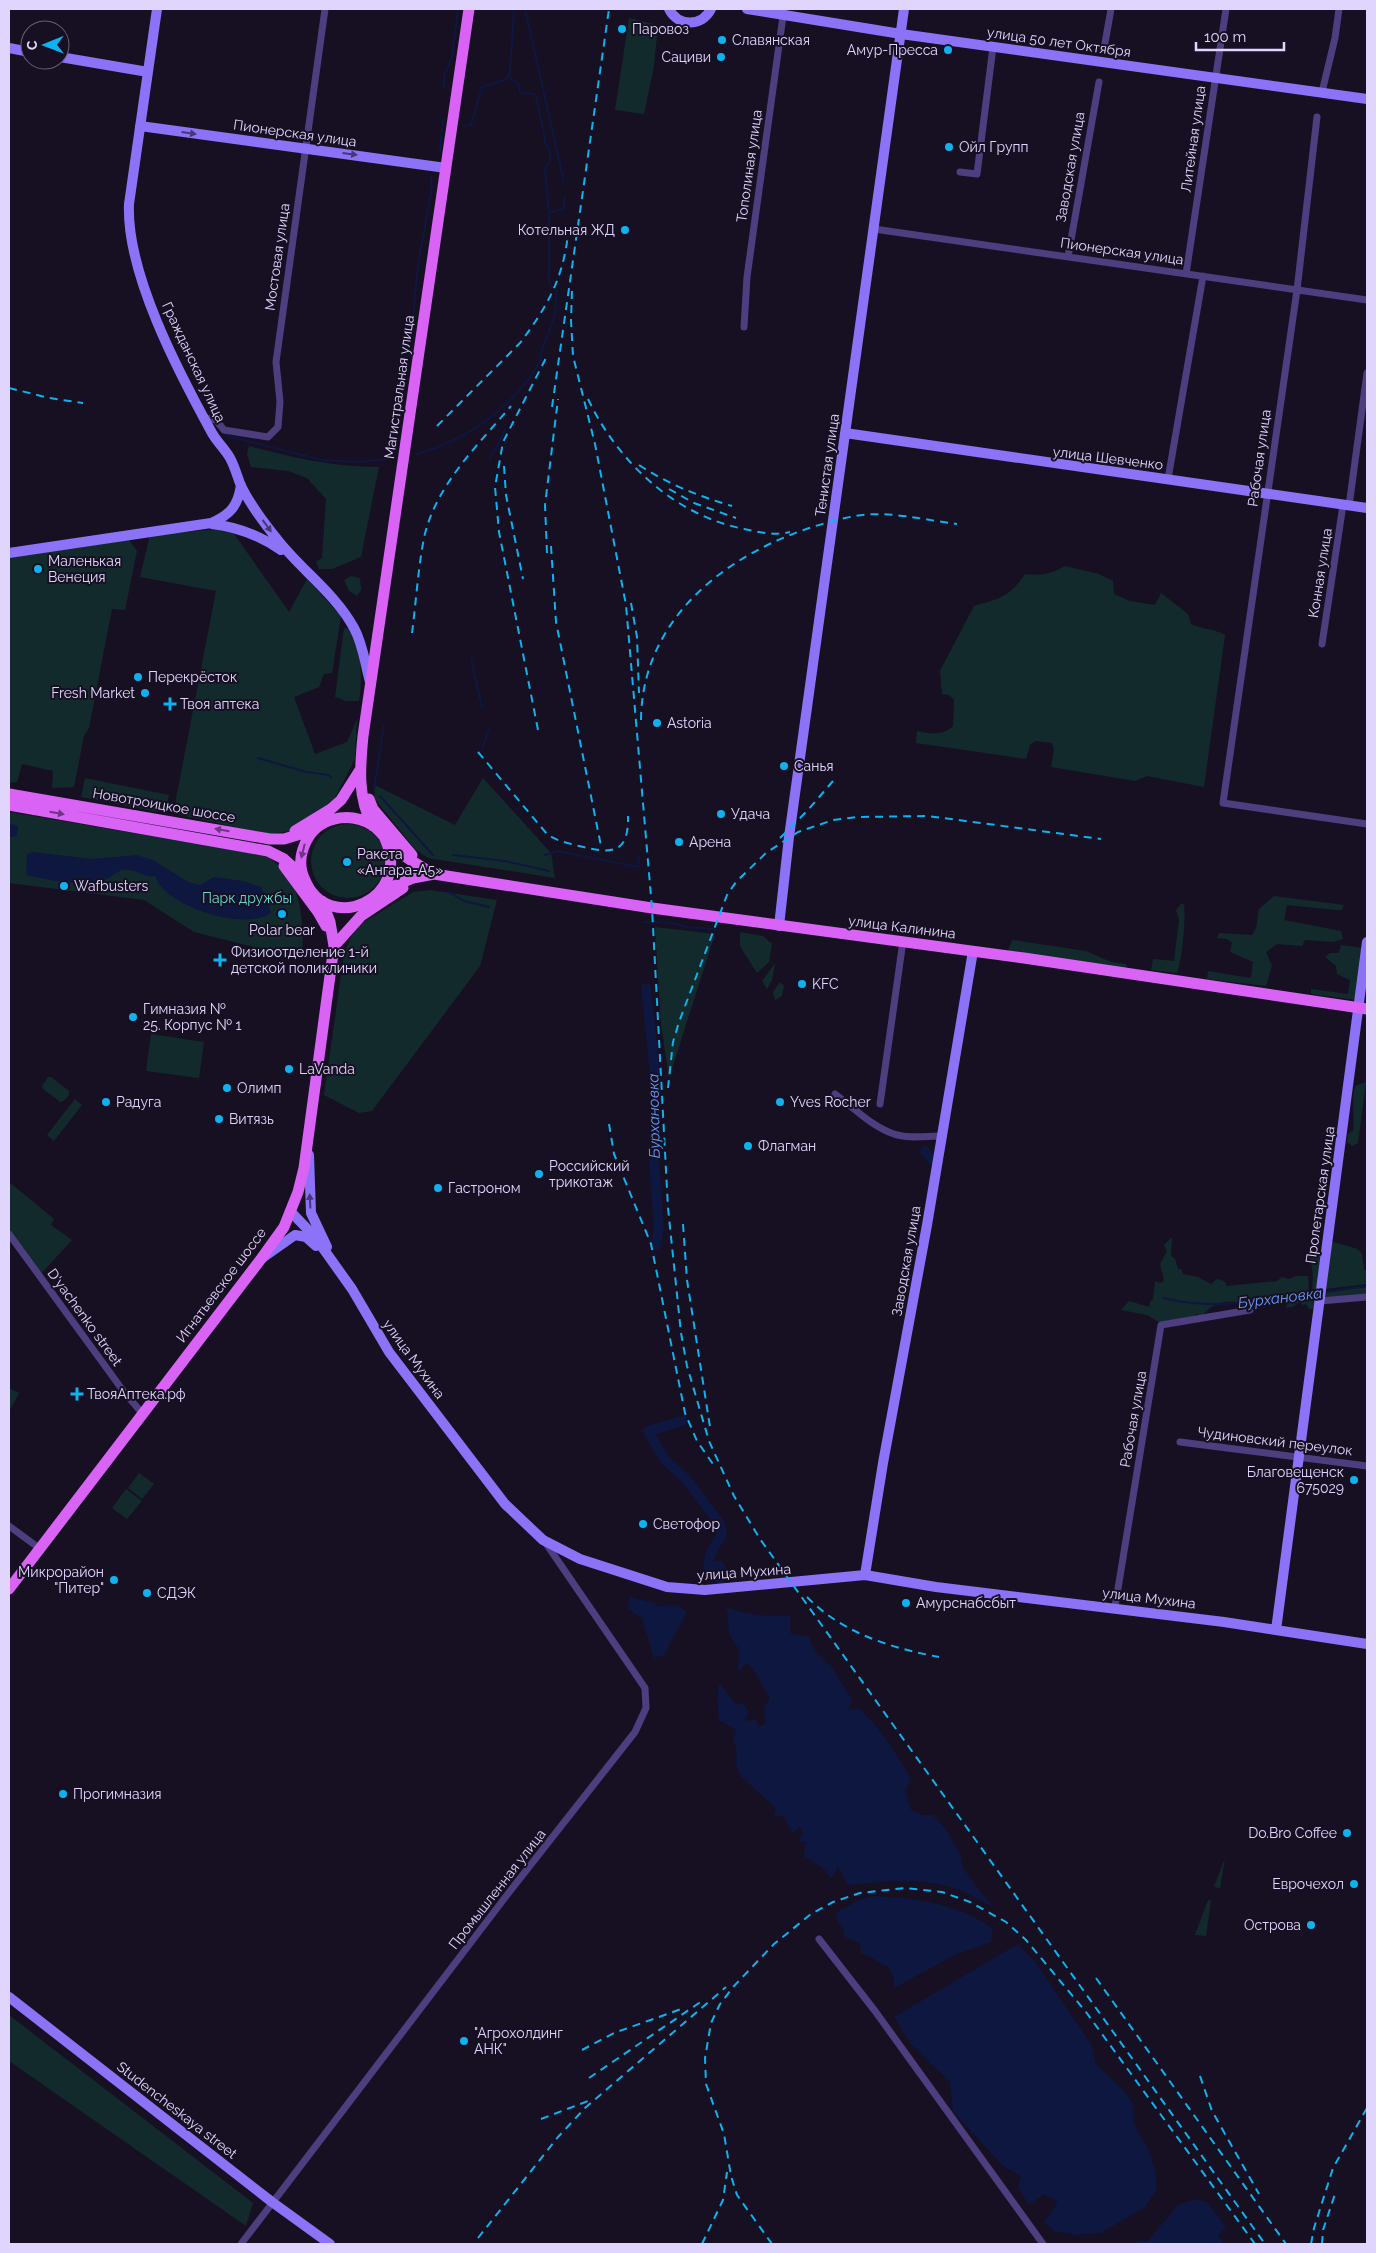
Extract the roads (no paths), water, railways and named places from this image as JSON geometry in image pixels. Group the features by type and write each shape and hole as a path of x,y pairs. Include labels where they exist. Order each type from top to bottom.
{"main road":[{"name":"Магистральная улица","path":"360,770 370,683 410,421 469,9"},
{"path":"360,770 343,806 334,818 314,830 302,851 301,864 303,876 310,890 322,901 346,908 370,901 380,892 389,876 391,857 385,839"},
{"path":"360,770 363,801 373,826"},
{"path":"270,839 295,831 331,809 341,800 360,770"},
{"path":"360,770 372,809 407,850 434,874"},
{"name":"Новотроицкое шоссе","path":"9,794 270,839 284,839 314,830"},
{"name":"Новотроицкое шоссе","path":"9,805 268,851 284,859 303,876"},
{"path":"334,818 348,817 361,819 373,826 409,860 434,874"},
{"path":"268,851 285,866 318,912 334,946"},
{"name":"улица Калинина","path":"434,874 779,926 973,951 1363,1008"},
{"path":"380,892 414,878 434,874"},
{"path":"334,946 361,916 408,885 434,874"},
{"path":"322,901 330,922 334,946"},
{"path":"334,946 344,923 358,906"},
{"name":"Игнатьевское шоссе","path":"9,1589 284,1227 291,1212 304,1168 334,946"}],"street":[{"name":"Гражданская улица","path":"157,9 129,204 134,257 162,332 204,418 229,457 241,485 257,512 293,558 346,613 355,629 362,649 370,683"},
{"name":"Мостовая улица","path":"204,418 216,420 224,430 268,437 278,427 280,402 276,362 325,9"},
{"path":"669,9 678,20 687,23 696,22 704,18 711,9"},
{"name":"улица 50 лет Октября","path":"747,9 783,12 901,34 1367,99"},
{"name":"Тенистая улица","path":"779,926 789,837 904,9"},
{"path":"1105,43 1111,9"},
{"name":"Литейная улица","path":"1186,274 1214,78 1226,9"},
{"path":"1322,92 1335,38 1339,9"},
{"name":"Тополиная улица","path":"744,327 747,277 783,12"},
{"path":"960,172 977,174 993,47"},
{"path":"70,59 148,72"},
{"name":"Заводская улица","path":"1068,257 1099,82"},
{"name":"Рабочая улица","path":"1317,117 1297,290 1222,803 1367,824"},
{"name":"Пионерская улица","path":"140,126 446,168"},
{"name":"Пионерская улица","path":"874,229 1367,300"},
{"path":"1168,479 1203,276"},
{"name":"Конная улица","path":"1322,644 1367,373"},
{"name":"улица Шевченко","path":"845,434 1030,462 1168,479 1266,495 1367,508"},
{"path":"210,523 230,512 239,496 241,485"},
{"path":"9,553 210,523 250,532 293,558"},
{"path":"880,1104 902,942"},
{"name":"Пролетарская улица","path":"1276,1630 1321,1295 1363,1008 1367,942"},
{"name":"Заводская улица","path":"865,1575 973,951"},
{"path":"836,1094 880,1127 894,1134 912,1137 941,1136"},
{"path":"309,1135 311,1213 333,1262"},
{"name":"улица Мухина","path":"291,1212 304,1224 333,1262 393,1357 505,1504 543,1540 580,1559 667,1587 705,1590 865,1575 953,1589 1115,1607 1367,1644"},
{"name":"D'yachenko street","path":"9,1234 124,1392 142,1413"},
{"path":"261,1259 278,1249 291,1237 301,1235 311,1241 333,1262"},
{"path":"1321,1295 1367,1297"},
{"name":"Рабочая улица","path":"1115,1607 1161,1325 1250,1310"},
{"name":"Чудиновский переулок","path":"1180,1442 1367,1466"},
{"path":"9,1526 39,1548"},
{"name":"Промышленная улица","path":"244,2243 272,2202 507,1895 635,1732 646,1708 645,1688 543,1540"},
{"path":"819,1939 878,2016 1043,2244"},
{"name":"Studencheskaya street","path":"9,1997 272,2202 330,2244"}],"water":[{"path":"9,823 18,826 17,836 9,837"},
{"path":"33,852 92,859 137,855 153,860 188,882 200,885 214,877 243,881 261,887 271,913 259,918 243,919 225,918 206,913 173,897 161,887 155,876 147,876 131,870 122,870 105,880 93,883 64,882 26,875 27,854"},
{"path":"630,1597 655,1603 658,1606 677,1605 687,1612 664,1655 654,1658 642,1618 628,1609"},
{"path":"726,1607 757,1615 790,1615 791,1634 809,1636 813,1649 833,1669 852,1700 848,1710 858,1708 866,1715 887,1741 911,1779 905,1791 911,1810 922,1815 933,1815 946,1829 961,1856 962,1867 993,1907 962,1891 935,1884 891,1881 848,1885 838,1867 831,1879 824,1869 804,1856 806,1842 798,1842 803,1834 800,1826 793,1834 784,1816 774,1816 776,1808 740,1776 736,1763 737,1752 733,1739 736,1730 719,1720 717,1698 719,1683 735,1703 743,1704 749,1712 744,1721 755,1719 759,1727 765,1723 764,1707 770,1699 754,1670 747,1663 738,1671 739,1649 729,1632"},
{"path":"873,1896 920,1900 966,1913 993,1929 991,1942 955,1955 894,1988 894,1978 888,1967 861,1954 860,1943 843,1936 844,1929 839,1924 836,1913 859,1900"},
{"path":"1018,1944 1036,1963 1091,2044 1096,2064 1123,2090 1133,2103 1133,2122 1148,2149 1155,2169 1157,2189 1145,2207 1101,2233 1077,2235 1054,2231 1044,2222 1058,2202 1044,2194 1029,2205 1018,2188 1021,2176 1003,2166 953,2111 950,2082 911,2044 894,2017"},
{"path":"1196,2199 1208,2203 1226,2227 1218,2235 1224,2244 1131,2244 1138,2241 1147,2242 1178,2205"}],"waterway":[{"path":"444,87 444,76 452,57 458,9"},
{"path":"463,126 471,125 482,87 505,80 510,73 514,9"},
{"path":"525,9 564,182"},
{"path":"508,76 518,84 520,93 534,94 536,97 545,138 544,142 550,151 549,162 545,168 549,213 549,278 550,285 553,287"},
{"path":"440,152 443,119"},
{"path":"397,430 410,346 418,265 432,187 431,176"},
{"path":"549,213 563,209 565,196"},
{"path":"416,454 454,440 471,430 503,407 517,393 541,360 540,356 555,314 557,290"},
{"path":"490,459 505,430"},
{"path":"221,431 227,436 322,460 359,462 396,458"},
{"path":"471,658 482,708"},
{"path":"374,789 384,725"},
{"path":"482,748 489,729"},
{"path":"258,758 306,772 329,775 331,778"},
{"path":"380,796 433,855"},
{"path":"545,855 557,851 638,867 639,856"},
{"path":"453,855 505,861 549,871"},
{"path":"447,891 464,901 489,907"},
{"name":"Бурхановка","path":"644,922 669,923 717,930"},
{"name":"Бурхановка","path":"646,988 656,1085 654,1161 659,1227 656,1245"},
{"name":"Бурхановка","path":"925,1151 934,1161"},
{"name":"Бурхановка","path":"1325,1292 1367,1286"},
{"name":"Бурхановка","path":"1164,1298 1183,1302 1221,1304 1317,1293"},
{"name":"Бурхановка","path":"682,1421 648,1431 665,1460 687,1480 720,1524 722,1535 712,1550 709,1558 709,1568 719,1566 722,1571 721,1581"}],"railway":[{"path":"552,407 609,9"},
{"path":"437,426 520,343 530,330 546,305 558,279 566,250 568,234"},
{"path":"572,291 573,356 595,444 626,605 652,908 668,1208 681,1333 687,1366 709,1441 734,1496 760,1539 1265,2244"},
{"path":"538,730 499,532 495,487 503,442 546,358"},
{"path":"9,388 49,398 83,403"},
{"path":"547,553 545,505 558,399"},
{"path":"588,399 600,422 615,444 632,464 672,498 694,512 718,522 773,534 790,532"},
{"path":"412,633 422,550 430,519 438,501 459,467 511,406"},
{"path":"639,465 684,489 732,506"},
{"path":"504,466 506,495 523,579"},
{"path":"669,489 694,503 736,518"},
{"path":"641,720 646,679 660,642 682,610 710,582 742,559 778,540 816,526 867,514 906,516 957,524"},
{"path":"551,546 556,622 601,846"},
{"path":"631,603 637,637 639,693"},
{"path":"478,752 547,834 554,838 590,849 616,849 625,838 628,816"},
{"path":"780,838 833,781"},
{"path":"668,1088 673,1042 679,1022 727,895 736,882 766,853 798,832 833,820 857,817 928,816 1101,839"},
{"path":"609,1124 614,1154 651,1244 685,1413 697,1441 715,1467"},
{"path":"683,1224 687,1280 710,1427"},
{"path":"807,1597 836,1620 868,1637 885,1644 939,1657"},
{"path":"772,2244 737,2195 731,2176 724,2134 706,2084 705,2058 711,2023 720,2004 734,1986 774,1944 811,1914 833,1902 860,1893 905,1888 942,1892 970,1902 1006,1922 1026,1940 1086,2012 1255,2244"},
{"path":"1096,1978 1286,2244"},
{"path":"478,2238 558,2137 585,2108 726,1987"},
{"path":"589,2078 702,2001"},
{"path":"582,2050 614,2033 684,2008"},
{"path":"1200,2076 1212,2111 1259,2194"},
{"path":"541,2119 588,2101"},
{"path":"1311,2244 1314,2228 1333,2168 1367,2108"},
{"path":"702,2244 723,2200 727,2172"},
{"path":"1322,2244 1323,2230 1335,2194"}],"place":[{"name":"Паровоз","path":"622,29"},
{"name":"Славянская","path":"722,40"},
{"name":"Амур-Пресса","path":"948,50"},
{"name":"Сациви","path":"721,57"},
{"name":"Ойл Групп","path":"949,147"},
{"name":"Котельная ЖД","path":"625,230"},
{"name":"Маленькая Венеция","path":"38,569"},
{"name":"Перекрёсток","path":"138,677"},
{"name":"Fresh Market","path":"145,693"},
{"name":"Твоя аптека","path":"170,704"},
{"name":"Astoria","path":"657,723"},
{"name":"Санья","path":"784,766"},
{"name":"Удача","path":"721,814"},
{"name":"Арена","path":"679,842"},
{"name":"Ракета «Ангара-А5»","path":"347,862"},
{"name":"Wafbusters","path":"64,886"},
{"name":"Polar bear","path":"282,914"},
{"name":"Физиоотделение 1-й детской поликлиники","path":"220,960"},
{"name":"KFC","path":"802,984"},
{"name":"Гимназия № 25. Корпус № 1","path":"133,1017"},
{"name":"LaVanda","path":"289,1069"},
{"name":"Олимп","path":"227,1088"},
{"name":"Радуга","path":"106,1102"},
{"name":"Yves Rocher","path":"780,1102"},
{"name":"Витязь","path":"219,1119"},
{"name":"Флагман","path":"748,1146"},
{"name":"Российский трикотаж","path":"539,1174"},
{"name":"Гастроном","path":"438,1188"},
{"name":"ТвояАптека.рф","path":"77,1394"},
{"name":"Благовещенск 675029","path":"1354,1480"},
{"name":"Светофор","path":"643,1524"},
{"name":"Микрорайон \"Питер\"","path":"114,1580"},
{"name":"СДЭК","path":"147,1593"},
{"name":"Амурснабсбыт","path":"906,1603"},
{"name":"Прогимназия","path":"63,1794"},
{"name":"Do.Bro Coffee","path":"1347,1833"},
{"name":"Еврочехол","path":"1354,1884"},
{"name":"Острова","path":"1311,1925"},
{"name":"\"Агрохолдинг АНК\"","path":"464,2041"}],"park label":[{"name":"Парк дружбы","path":"247,898"}]}
